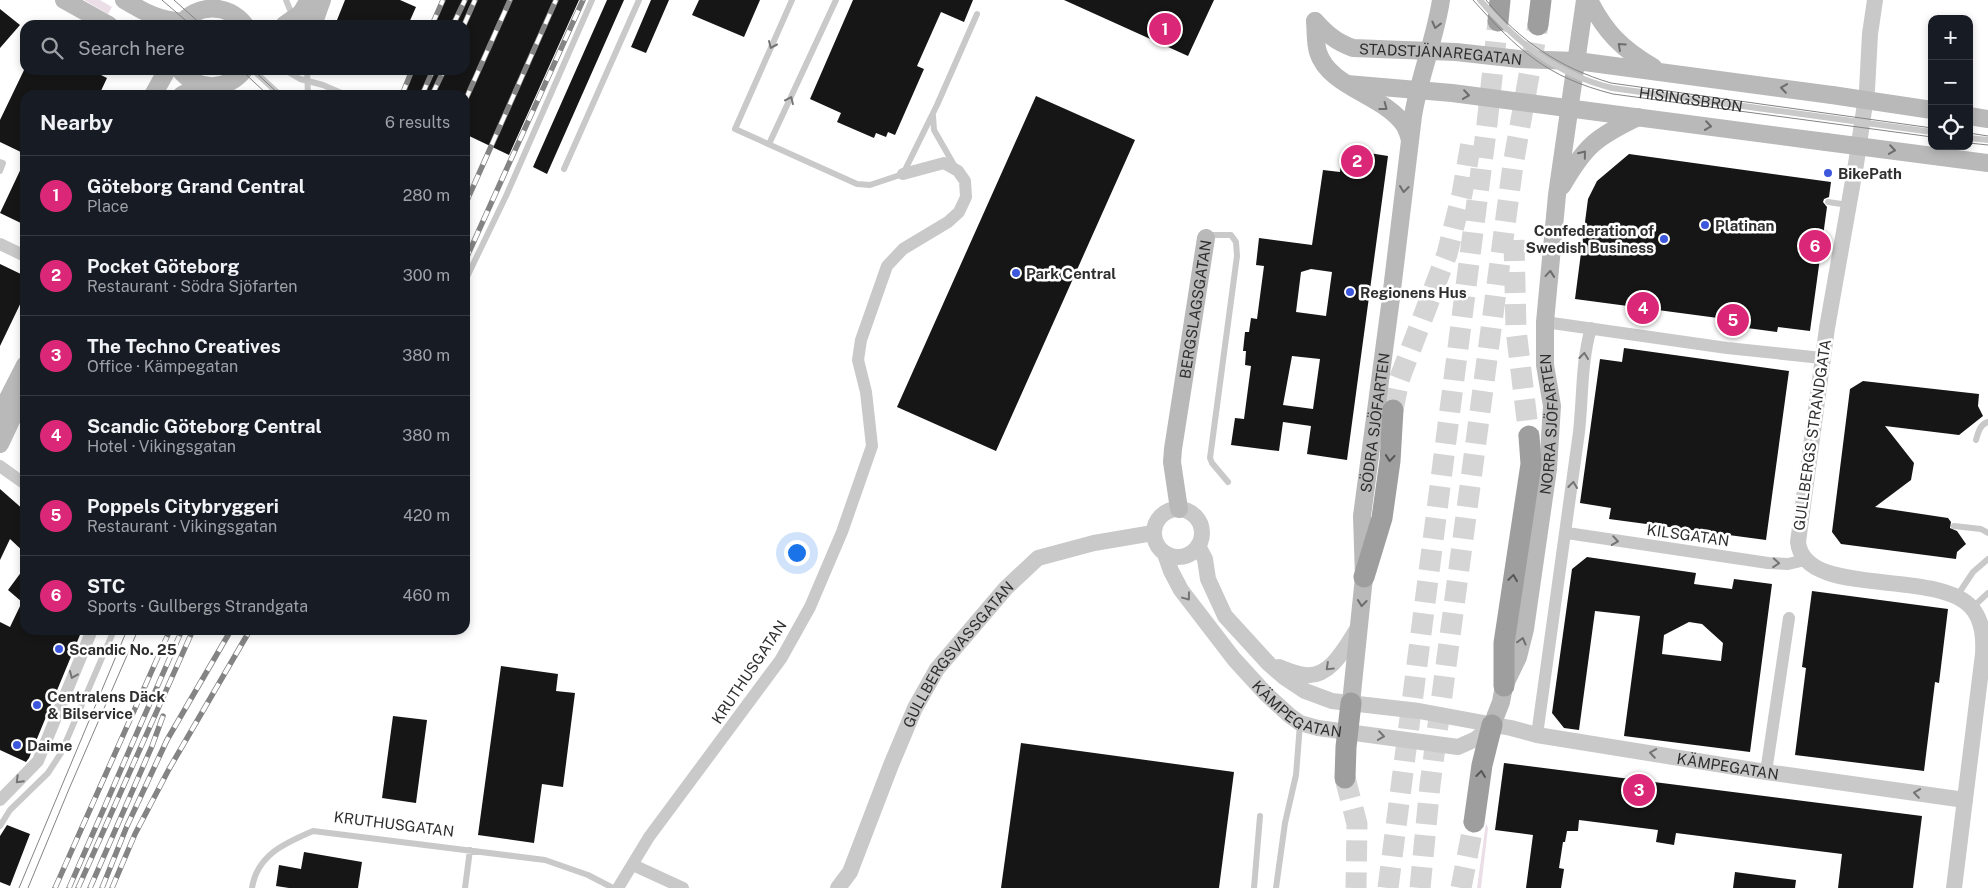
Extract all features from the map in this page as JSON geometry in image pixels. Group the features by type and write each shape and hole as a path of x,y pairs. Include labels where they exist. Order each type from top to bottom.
{"highway":[{"path":"1498,21 1500,0"},
{"path":"1538,26 1541,0"},
{"path":"1364,577 1382,518 1390,461 1393,410"},
{"path":"1504,686 1504,643 1531,464 1529,436"},
{"path":"1345,778 1351,703"},
{"path":"1474,822 1482,765 1492,725"}],"main road":[{"path":"64,0 100,20"},
{"path":"124,0 146,13 163,20"},
{"path":"292,20 301,13 309,0"},
{"path":"315,20 322,0"},
{"name":"SÖDRA SJÖFARTEN","path":"1351,703 1364,577 1362,516 1418,89 1430,51 1441,0"},
{"name":"NORRA SJÖFARTEN","path":"1492,725 1504,686 1518,657 1525,629 1548,469 1552,406 1545,365 1545,322 1557,196 1584,0"},
{"name":"HISINGSBRON","path":"1589,0 1609,33 1619,44 1634,56 1662,72"},
{"path":"185,20 210,4 232,13 240,20"},
{"name":"STADSTJÄNAREGATAN","path":"1340,78 1318,52 1315,22 1328,36 1353,48 1577,61"},
{"name":"HISINGSBRON","path":"1577,61 1928,109"},
{"path":"153,90 154,75"},
{"path":"156,90 164,75"},
{"path":"185,75 209,89 230,82 239,75"},
{"path":"1340,78 1570,108"},
{"path":"1340,78 1385,107 1405,127 1411,141"},
{"name":"HISINGSBRON","path":"1570,108 1988,163"},
{"name":"HISINGSBRON","path":"1557,196 1576,163 1594,141 1638,116"},
{"path":"1973,117 1988,119"},
{"name":"BERGSLAGSGATAN","path":"1179,509 1172,462 1172,449 1206,238"},
{"path":"0,414 20,375"},
{"path":"0,444 20,402"}],"street":[{"name":"GULLBERGS STRANDGATA","path":"1805,560 1799,551 1798,542 1822,358 1867,90 1875,0"},
{"path":"903,174 944,163 958,171"},
{"name":"KRUTHUSGATAN","path":"618,888 649,837 782,658 810,607 842,532 872,446 866,392 858,360 861,340 887,266 903,248 948,222 959,212 966,197 966,181 958,171"},
{"path":"0,244 20,254"},
{"path":"1545,322 1727,348 1822,358"},
{"path":"1537,735 1579,432 1585,349 1592,328"},
{"path":"0,466 20,480"},
{"path":"1179,509 1194,515 1200,524 1202,536 1198,546 1185,556 1174,557 1165,554 1158,547 1153,533 1160,515 1169,510 1179,509"},
{"name":"GULLBERGSVASSGATAN","path":"838,888 850,880 915,708 937,669 1006,588 1026,567 1038,558 1094,543 1153,533"},
{"name":"KILSGATAN","path":"1566,533 1768,563 1788,564 1805,560"},
{"name":"KÄMPEGATAN","path":"1198,546 1205,559 1208,579 1226,616 1269,664 1284,677 1305,691 1332,701 1419,712 1537,735 1766,772 1965,800"},
{"name":"KÄMPEGATAN","path":"1165,554 1181,590 1225,648 1266,694 1300,723 1318,728 1458,747 1476,739 1492,725"},
{"path":"1805,560 1813,567 1838,575 1936,588 1957,596 1972,608 1982,627 1984,641 1954,888"},
{"path":"1766,772 1789,618"},
{"name":"KÄMPEGATAN","path":"1269,664 1306,675 1322,673 1343,651 1358,628"},
{"path":"0,800 38,761 90,635"},
{"path":"633,865 683,888"}],"lane":[{"path":"286,0 289,20"},
{"path":"470,271 506,196 592,0"},
{"path":"564,170 639,0"},
{"path":"792,0 735,129 857,184 870,184 903,174 977,14"},
{"path":"770,144 836,0"},
{"name":"HISINGSBRON","path":"1480,0 1499,22 1527,48 1557,67 1598,85 1622,90 1928,131"},
{"path":"253,75 273,90"},
{"path":"293,75 334,90"},
{"path":"306,75 307,90"},
{"name":"KRUTHUSGATAN","path":"932,114 934,130 958,171"},
{"path":"1973,138 1988,140"},
{"path":"0,162 4,163 0,171"},
{"path":"1828,202 1848,205"},
{"name":"BERGSLAGSGATAN","path":"1206,238 1214,235 1231,235 1236,242 1237,256 1210,458 1228,482"},
{"path":"1976,440 1979,430 1988,422"},
{"path":"1954,526 1981,529 1988,532"},
{"path":"1957,596 1973,572 1988,559"},
{"path":"1972,608 1988,592"},
{"path":"0,826 10,810 44,776 59,757 75,724 112,635"},
{"path":"1276,888 1284,823 1296,775 1300,723"},
{"path":"1254,888 1260,816"},
{"name":"KRUTHUSGATAN","path":"252,888 262,860 292,840 313,831 545,860 588,875 613,888"},
{"path":"465,888 470,850"}],"shaded area":[{"path":"84,0 100,0 112,7 108,14"},
{"path":"1486,823 1488,828 1481,888 1477,888"}],"building":[{"path":"345,0 400,0 416,7 410,20 337,20"},
{"path":"445,0 579,0 509,155 470,136 470,90 405,90 412,75 470,75 470,20 436,20"},
{"path":"607,0 624,0 547,174 533,167"},
{"path":"651,0 669,0 646,53 631,47"},
{"path":"699,0 760,0 744,37 692,15"},
{"path":"853,0 973,0 964,22 941,12 917,66 924,69 895,135 888,132 886,137 876,133 874,138 837,122 841,113 810,99"},
{"path":"1064,0 1214,0 1188,56"},
{"path":"0,9 20,25 0,48"},
{"path":"22,75 101,75 107,78 101,90 20,90 20,152 0,142 0,120"},
{"name":"Park Central","path":"1036,96 1135,140 996,451 897,407"},
{"name":"Regionens Hus","path":"1350,150 1388,156 1347,460 1307,454 1311,426 1283,422 1279,451 1231,445 1235,418 1244,419 1251,366 1245,365 1246,351 1243,351 1245,332 1249,332 1251,318 1257,319 1264,266 1256,265 1259,238 1312,245 1323,170 1340,172 1342,155 1345,156","holes":["1311,269 1332,272 1326,316 1296,312 1301,272","1292,356 1320,359 1313,409 1283,405"]},
{"name":"Platinan","path":"1629,154 1831,182 1829,197 1824,199 1823,202 1827,207 1810,331 1778,327 1777,332 1717,324 1718,318 1575,299 1588,199 1597,181"},
{"path":"20,171 20,223 0,213"},
{"path":"0,264 20,274 20,304 0,346"},
{"path":"1624,348 1789,371 1766,540 1609,519 1611,508 1580,503 1600,359 1622,362"},
{"path":"1863,381 1979,394 1978,406 1983,416 1959,435 1885,426 1914,463 1911,480 1875,507 1948,518 1951,522 1950,528 1957,531 1966,544 1957,552 1956,559 1841,544 1832,532 1850,389"},
{"path":"0,489 20,507 20,548 10,539 0,560"},
{"path":"1587,557 1696,573 1694,584 1732,589 1734,579 1772,584 1750,752 1624,736 1640,616 1595,611 1579,730 1564,728 1552,713 1572,569","holes":["1689,622 1702,624 1723,643 1721,661 1662,654 1664,635"]},
{"path":"20,574 20,600 8,590"},
{"path":"1812,591 1948,609 1939,683 1935,682 1924,771 1795,755 1806,668 1802,667"},
{"path":"20,606 20,635 80,635 26,762 0,750 0,622 10,627"},
{"path":"501,666 558,674 556,691 575,693 563,787 542,784 534,843 478,835"},
{"path":"393,716 427,720 416,803 382,798"},
{"path":"1021,743 1234,772 1219,888 1001,888"},
{"path":"1504,763 1922,816 1913,888 1838,888 1842,854 1676,833 1674,845 1656,842 1658,830 1579,820 1578,831 1567,831 1565,842 1563,842 1559,868 1564,869 1561,888 1526,888 1533,835 1495,830"},
{"path":"7,825 30,834 10,886 0,882 0,836"},
{"path":"304,852 362,862 358,888 289,888 276,886 279,865 301,869"},
{"path":"1735,872 1796,880 1795,888 1733,888"}],"tunnel":[{"path":"1388,888 1487,124 1498,21"},
{"path":"1420,888 1430,785 1513,165 1538,25"},
{"path":"1393,410 1399,380 1447,254 1462,194 1471,143"},
{"path":"1514,240 1516,330 1529,436"},
{"path":"1345,778 1357,824 1356,888"},
{"path":"1461,888 1474,822"}],"tram line":[{"path":"162,0 185,20"},
{"path":"174,0 196,20"},
{"path":"1473,0 1519,47 1551,70 1569,79 1613,94 1928,136"},
{"path":"1486,0 1513,28 1542,51 1592,77 1611,83 1928,127"},
{"path":"246,75 263,90"},
{"path":"258,75 275,90"},
{"path":"1973,134 1988,136"},
{"path":"1973,143 1988,145"},
{"path":"19,888 125,635"},
{"path":"28,888 136,635"}],"railway":[{"path":"434,20 443,0"},
{"path":"455,20 465,0"},
{"path":"466,20 475,0"},
{"path":"470,90 510,0"},
{"path":"470,194 556,0"},
{"path":"470,250 583,0"},
{"path":"404,90 410,75"},
{"path":"424,90 431,75"},
{"path":"434,90 442,75"},
{"path":"55,888 168,635"},
{"path":"69,888 180,635"},
{"path":"78,888 191,635"},
{"path":"102,888 127,826 167,740 228,635"},
{"path":"112,888 135,834 169,769 247,635"},
{"path":"90,888 152,746 163,716"}],"place":[{"name":"Göteborg Grand Central","path":"1165,29"},
{"name":"Pocket Göteborg","path":"1357,161"},
{"name":"BikePath","path":"1828,173"},
{"name":"Platinan","path":"1705,225"},
{"name":"Confederation of Swedish Business","path":"1664,239"},
{"name":"STC","path":"1815,246"},
{"name":"Park Central","path":"1016,273"},
{"name":"Regionens Hus","path":"1350,292"},
{"name":"Scandic Göteborg Central","path":"1643,308"},
{"name":"Poppels Citybryggeri","path":"1733,320"},
{"name":"Scandic No. 25","path":"59,649"},
{"name":"Centralens Däck & Bilservice","path":"37,705"},
{"name":"Daime","path":"17,745"},
{"name":"The Techno Creatives","path":"1639,790"}]}
